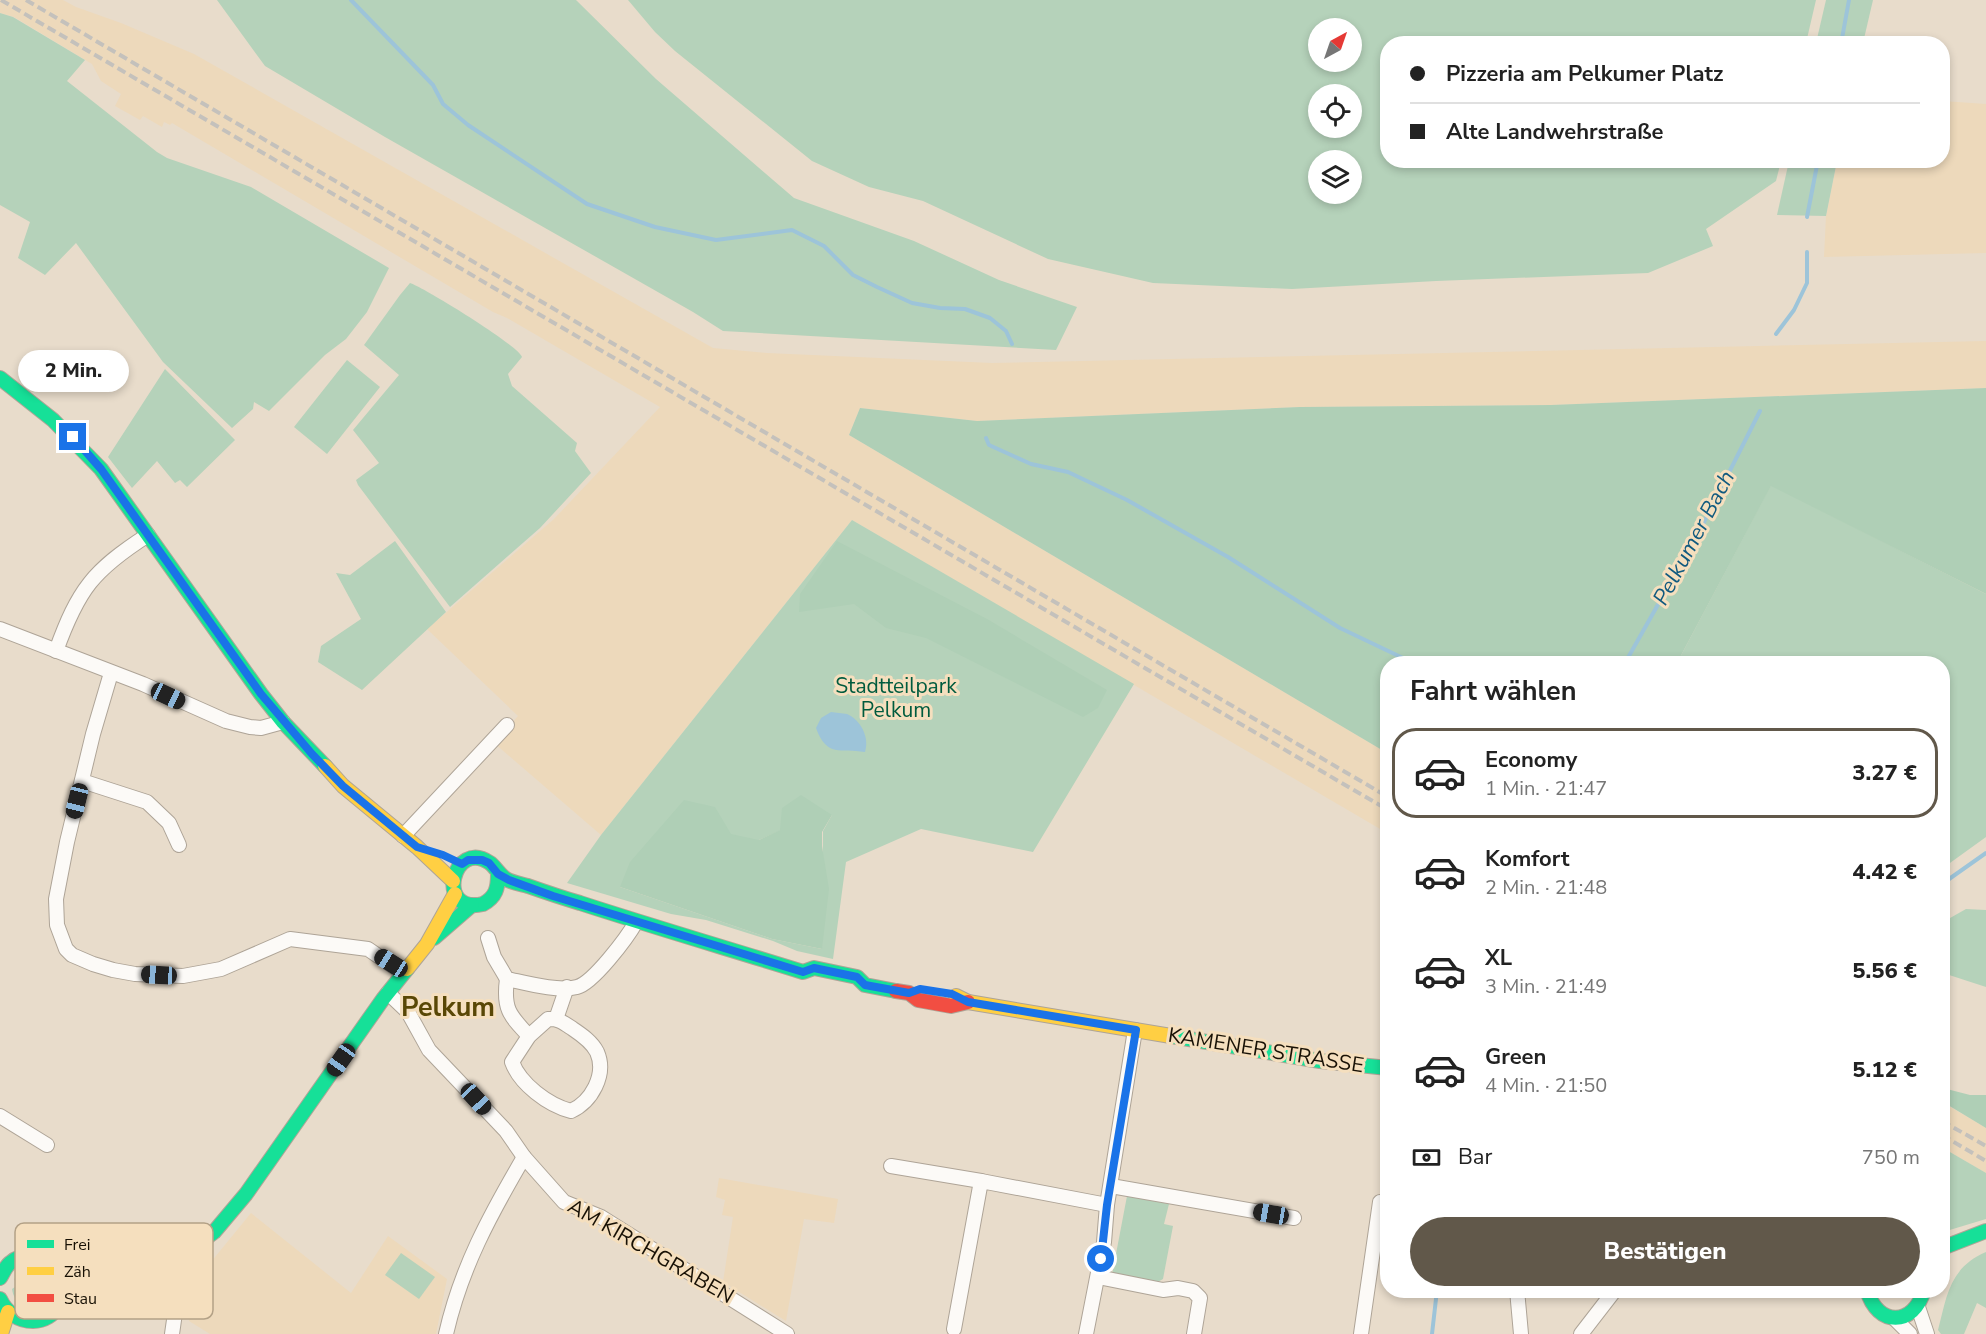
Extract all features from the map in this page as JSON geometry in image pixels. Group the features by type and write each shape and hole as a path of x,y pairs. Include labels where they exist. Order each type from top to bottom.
{"main road":[{"path":"0,378 49,415 73,437 101,469 255,686 283,722 343,786 417,847 454,888 465,903 483,905 505,896 499,889 498,874 489,863 482,860 468,860 462,864 454,875 454,888 427,944 388,993 260,1175 229,1212 209,1223"},
{"path":"417,847 462,864"},
{"name":"KAMENER STRASSE","path":"498,874 553,896 803,972 814,968 857,977 865,985 909,993 920,989 952,994 968,1002 1320,1061 1380,1067"},
{"name":"KAMENER STRASSE","path":"505,896 529,898 553,896"},
{"path":"427,944 452,926 472,905"},
{"path":"1950,1250 1966,1238 1986,1231"},
{"path":"2,1270 15,1260"},
{"path":"1868,1298 1878,1312 1894,1318 1908,1315 1918,1307 1921,1298"},
{"path":"0,1299 8,1312 15,1317"},
{"path":"1,1334 8,1312"},
{"path":"18,1319 30,1322 43,1319"},
{"path":"21,1334 30,1322"}],"street":[{"path":"56,651 67,620 93,577 115,557 148,535"},
{"path":"0,629 143,684 204,713 238,725 261,728 283,722"},
{"path":"111,673 82,781 56,899 55,912 59,934 66,949 72,955 113,970 135,974 183,976 221,969 290,939 369,949 403,973"},
{"path":"403,836 507,725"},
{"path":"82,781 147,802 169,823 179,844"},
{"path":"507,979 575,988 586,983 625,940 636,922"},
{"path":"488,938 494,957 507,979 505,995 509,1012 529,1036"},
{"path":"556,1018 567,987"},
{"name":"AM KIRCHGRABEN","path":"388,993 408,1012 429,1050 506,1131 524,1157 564,1202 601,1217 787,1334"},
{"path":"556,1018 590,1042 599,1060 597,1080 592,1093 585,1102 571,1111 562,1109 529,1086 515,1072 512,1062 529,1036 548,1019 556,1018"},
{"path":"1086,1334 1106,1230 1107,1205 1136,1030"},
{"path":"0,1116 46,1145"},
{"path":"446,1334 457,1294 482,1231 524,1157"},
{"path":"891,1166 1107,1205"},
{"path":"954,1329 981,1181"},
{"path":"1111,1186 1294,1218"},
{"path":"1361,1334 1380,1202"},
{"path":"1098,1277 1163,1290 1178,1288 1193,1291 1200,1298 1194,1334"},
{"path":"1518,1298 1521,1334"},
{"path":"1581,1334 1609,1298"},
{"path":"1918,1307 1927,1334"},
{"path":"1894,1318 1910,1334"},
{"path":"172,1334 174,1319"}],"shaded area":[{"path":"0,0 63,0 194,54 713,348 767,353 992,363 1986,341 1986,388 1551,405 1300,407 977,421 860,408 849,435 1380,749 1380,829 852,520 601,835 494,743 518,716 427,629 554,519 660,407 493,312 172,123 170,125 164,122 162,127 143,116 140,120 115,106 121,94 101,81 92,64 14,17 0,13"},
{"path":"1950,101 1986,104 1986,253 1824,257 1826,216 1836,168 1950,168"},
{"path":"1950,1107 1986,1128 1986,1173 1950,1152"},
{"path":"719,1178 838,1199 834,1223 804,1219 786,1321 723,1282 733,1217 722,1215 725,1200 716,1197"},
{"path":"251,1213 351,1293 388,1236 447,1279 436,1334 210,1334 189,1321 189,1319 213,1319 213,1259"}],"green space":[{"path":"217,0 576,0 656,79 794,198 914,241 999,280 1077,307 1056,350 723,331 265,66"},
{"path":"628,0 1816,0 1808,36 1380,36 1380,168 1779,168 1776,181 1706,229 1713,246 1648,273 1292,289 1153,283 1048,259 923,201 869,187 812,161 675,51 655,32"},
{"path":"1826,0 1873,0 1865,36 1818,36"},
{"path":"0,13 13,17 85,60 67,81 157,152 167,158 251,187 389,268 367,312 346,339 325,355 269,411 254,402 253,409 232,428 163,362 76,243 45,275 18,258 30,222 0,205"},
{"path":"1787,168 1836,168 1826,216 1777,215"},
{"path":"410,283 470,318 517,351 522,357 508,374 512,386 577,443 575,451 591,473 540,528 450,607 356,480 379,463 353,430 399,375 364,345"},
{"path":"347,360 380,387 327,454 294,427"},
{"path":"165,369 235,440 187,487 180,480 175,483 157,461 132,488 108,457"},
{"path":"1986,388 1986,594 1771,486 1681,656 1380,656 1380,749 849,435 860,408 977,421 1300,407 1551,405"},
{"path":"1771,485 1986,594 1986,837 1950,863 1950,656 1681,656"},
{"name":"Stadtteilpark Pelkum","path":"852,520 1134,684 1033,852 921,829 846,862 833,959 797,951 706,920 671,914 567,883 601,835","holes":["832,815 823,831 822,949 772,939 620,887 759,840 781,830"]},
{"path":"395,541 446,612 362,690 318,662 321,646 361,619 336,573 350,575"},
{"path":"837,541 987,619 1107,690 1098,708 1083,717 926,638 886,628 854,604 799,612 800,594"},
{"path":"801,795 832,815 822,832 829,889 822,949 772,939 620,887 630,862 684,800 715,807 731,834 759,840 780,830 782,808"},
{"path":"1966,909 1986,910 1986,987 1950,975 1950,918"},
{"path":"1950,1090 1970,1095 1986,1095 1986,1128 1950,1106"},
{"path":"1950,1152 1986,1173 1986,1219 1950,1230"},
{"path":"1127,1196 1169,1204 1164,1224 1173,1226 1163,1279 1154,1284 1112,1275"},
{"path":"1986,1252 1986,1308 1977,1303 1964,1334 1941,1334 1938,1330 1946,1298 1950,1298 1950,1288 1964,1266"},
{"path":"401,1253 435,1277 419,1299 385,1275"}],"water":[{"path":"831,712 847,714 856,720 865,735 865,752 835,750 825,744 816,728 821,718"}],"waterway":[{"path":"351,0 433,85 443,104 468,125 587,204 655,227 716,240 792,230 824,246 853,275 912,303 940,308 965,309 990,318 1006,331 1012,344"},
{"name":"Pelkumer Bach","path":"1842,36 1849,0"},
{"name":"Pelkumer Bach","path":"1807,217 1816,168"},
{"name":"Pelkumer Bach","path":"1776,334 1794,310 1807,283 1807,252"},
{"name":"Pelkumer Bach","path":"1629,656 1699,532 1760,411"},
{"path":"986,438 989,445 1031,464 1068,472 1127,500 1228,557 1340,628 1399,656"},
{"path":"1950,878 1986,853"},
{"name":"Pelkumer Bach","path":"1432,1334 1436,1298"}],"railway":[{"path":"1,0 1380,805"},
{"path":"26,0 1380,792"},
{"path":"1950,1126 1986,1146"},
{"path":"1950,1140 1986,1161"}],"traffic: fast":[{"path":"0,378 53,420 101,469 261,694 283,722 325,766"},
{"path":"498,874 495,892 483,904 468,904 458,899 454,889 454,878 459,867 466,860 477,858 490,863 504,877 514,882 636,921 803,972 814,968 857,977 865,985 896,991"},
{"path":"434,938 472,905"},
{"path":"213,1233 246,1194 383,999 407,969"},
{"path":"1171,1036 1320,1061 1380,1067"},
{"path":"1950,1245 1986,1231"},
{"path":"0,1278 9,1264 15,1260"},
{"path":"1870,1298 1879,1311 1896,1318 1912,1311 1921,1298"},
{"path":"0,1299 15,1316"},
{"path":"22,1319 37,1321 43,1319"}],"traffic: slow":[{"path":"325,766 343,786 417,847 453,881"},
{"path":"407,969 427,944 455,894"},
{"path":"956,996 968,1002 1171,1036"},
{"path":"1,1334 8,1312"}],"traffic: jam":[{"path":"896,991 909,993 918,1000 951,1006 968,1002"}],"district":[{"name":"Pelkum","path":"448,1007"}],"route":[{"path":"73,437 101,469 231,653 283,722 343,786 417,847 462,864 468,860 482,860 509,880 553,896 803,972 814,968 857,977 865,985 885,989 909,993 920,989 952,994 968,1002 1136,1030 1107,1205 1101,1259"}]}
